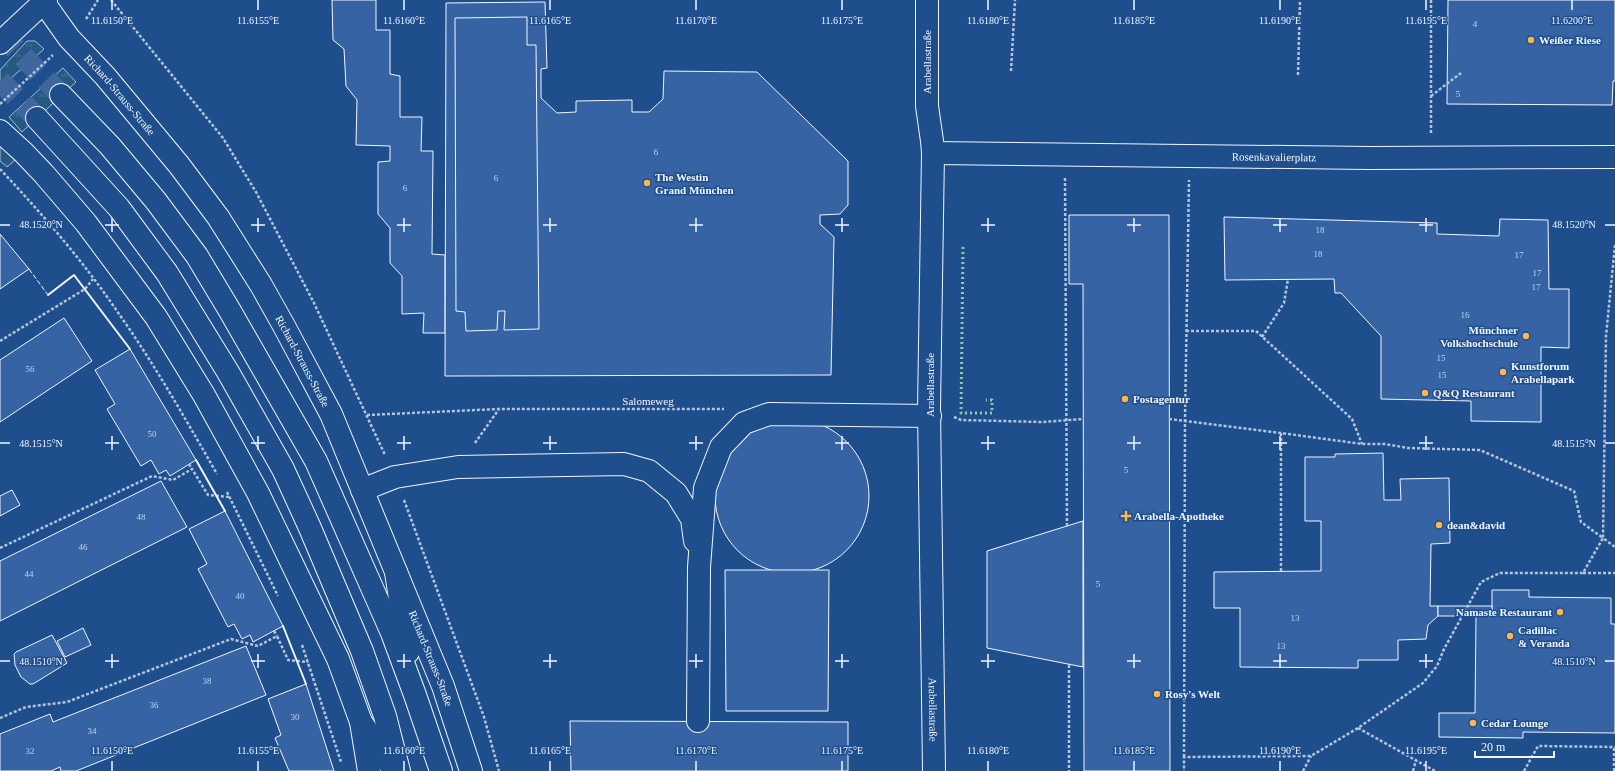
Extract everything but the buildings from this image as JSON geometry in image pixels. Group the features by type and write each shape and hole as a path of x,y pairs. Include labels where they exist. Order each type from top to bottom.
{"main road":[{"name":"Arabellastraße","path":"927,0 927,106 933,153 930,412 934,771"},
{"path":"0,43 44,1"},
{"name":"Richard-Strauss-Straße","path":"44,1 69,38 104,76 179,165 218,217 261,285 308,369 331,414 443,686 471,771"},
{"path":"61,95 110,146 156,201 196,256 230,311 316,460 372,586 415,695 441,771"},
{"path":"37,118 119,208 167,273 228,372 283,469 316,542 362,651 385,716 399,771"},
{"path":"0,131 44,174 86,223 156,317 193,375 261,500 338,659 361,722 369,771"},
{"name":"Rosenkavalierplatz","path":"933,153 1190,157 1615,157"},
{"path":"698,721 698,567 705,488 721,447 744,423 769,414 930,412"},
{"path":"362,490 395,477 458,468 624,464 650,470 676,493 692,519 698,567"},
{"path":"396,572 415,695"},
{"path":"361,722 395,771"}],"path":[{"path":"1011,71 1014,0"},
{"path":"1298,75 1300,0"},
{"path":"1431,0 1432,158"},
{"path":"1431,96 1461,73"},
{"path":"1184,771 1185,420 1190,157"},
{"path":"0,169 93,278 119,314 165,384 221,481"},
{"path":"1065,201 1067,526"},
{"path":"1583,573 1603,538 1606,336 1615,245"},
{"path":"0,342 85,289 93,278"},
{"path":"1262,337 1284,303 1288,279"},
{"path":"1186,331 1256,331 1352,420 1362,444"},
{"path":"458,468 499,409"},
{"name":"Salomeweg","path":"367,415 499,409 730,409"},
{"path":"930,412 961,420 1043,422 1083,420"},
{"path":"1169,420 1185,420 1362,444 1385,444 1408,448 1480,450 1574,492 1581,522 1615,547"},
{"path":"1281,433 1282,571"},
{"path":"189,464 208,495 230,497"},
{"path":"0,548 152,476 173,480 192,469"},
{"path":"225,488 282,603"},
{"path":"1184,757 1311,756 1358,728 1423,683 1437,666 1444,650 1481,582 1500,573 1615,573"},
{"path":"274,631 288,660 308,662"},
{"path":"0,718 26,707 67,702 231,639 258,646 277,636"},
{"path":"299,638 342,764"},
{"path":"1069,665 1069,771"},
{"path":"1358,728 1436,771"},
{"path":"1524,771 1538,746 1615,747 1614,771"},
{"path":"1304,771 1311,756"},
{"path":"1413,771 1416,760"}],"green space":[{"path":"27,41 35,41 44,49 0,88 0,70"},
{"path":"63,68 76,82 22,132 9,117"},
{"path":"0,146 15,160 7,167 0,161"}],"tunnel":[{"path":"0,33 61,95"},
{"path":"0,81 37,118"}],"hedge":[{"path":"963,247 961,413 992,413 992,400 986,400"}],"fence":[{"path":"29,269 48,295"}],"wall":[{"path":"48,295 74,275 130,349"},
{"path":"196,460 225,511"},
{"path":"283,626 306,684"}],"place":[{"name":"Weißer Riese","path":"1531,40"},
{"name":"The Westin Grand München","path":"647,183"},
{"name":"Münchner Volkshochschule","path":"1526,336"},
{"name":"Kunstforum Arabellapark","path":"1503,372"},
{"name":"Q&Q Restaurant","path":"1425,393"},
{"name":"Postagentur","path":"1125,399"},
{"name":"Arabella-Apotheke","path":"1126,516"},
{"name":"dean&david","path":"1439,525"},
{"name":"Namaste Restaurant","path":"1560,612"},
{"name":"Cadillac & Veranda","path":"1510,636"},
{"name":"Rosy's Welt","path":"1157,694"},
{"name":"Cedar Lounge","path":"1473,723"}]}
